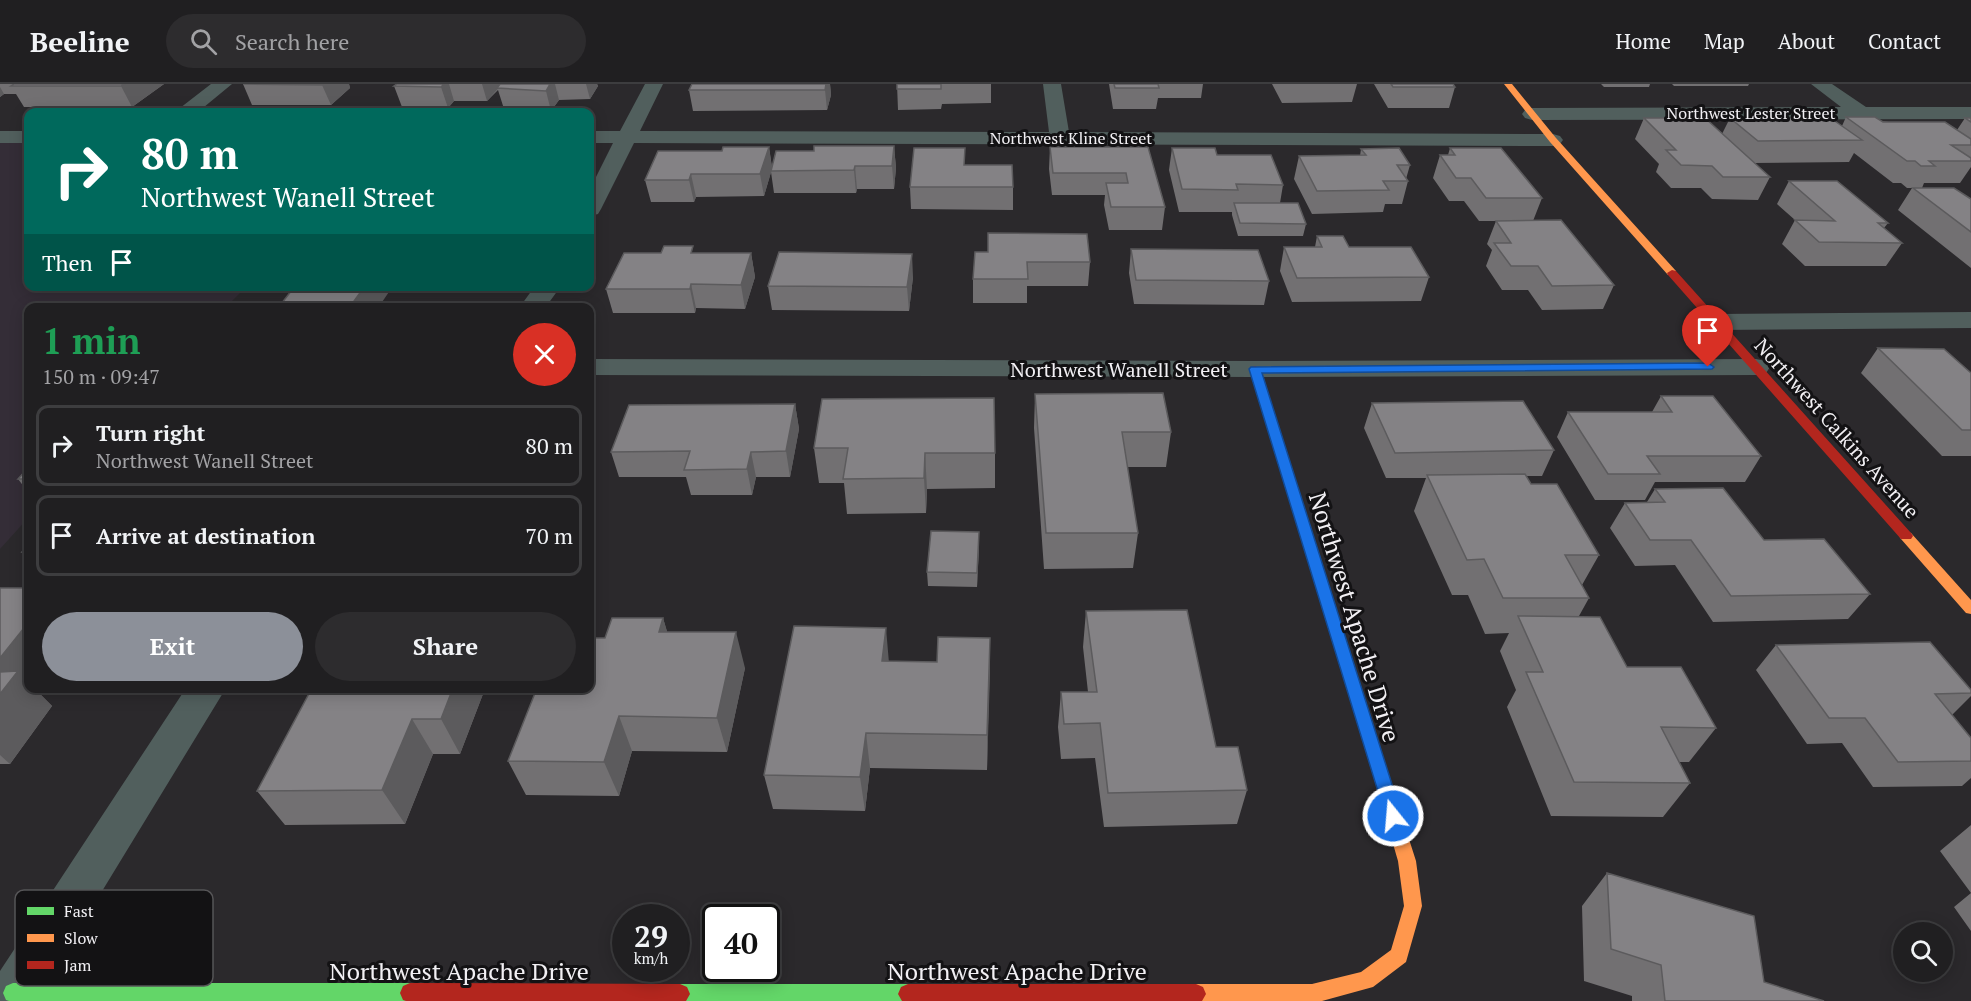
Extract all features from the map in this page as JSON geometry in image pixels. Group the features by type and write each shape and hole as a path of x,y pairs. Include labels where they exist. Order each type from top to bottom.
{"street":[{"path":"192,108 223,84"},
{"path":"594,201 654,84"},
{"path":"1052,84 1060,138"},
{"name":"Northwest Calkins Avenue","path":"1508,84 1553,140 1971,609"},
{"path":"1820,84 1861,113"},
{"name":"Northwest Lester Street","path":"1532,114 1971,113"},
{"path":"0,137 24,137"},
{"name":"Northwest Kline Street","path":"594,137 1553,140"},
{"path":"535,303 545,291"},
{"path":"1716,322 1971,320"},
{"name":"Northwest Wanell Street","path":"594,367 1255,369 1756,367"},
{"name":"Northwest Apache Drive","path":"10,997 1312,994 1366,980 1400,956 1413,906 1407,861 1255,369"},
{"path":"78,890 204,693"}],"shaded area":[{"path":"24,140 24,291 242,291 230,303 24,303 24,522 0,549 0,141"}],"building":[{"path":"14,84 124,84 121,86 11,86"},
{"path":"243,84 323,84 322,85"},
{"path":"397,84 444,84 441,87 394,86"},
{"path":"500,84 550,84 546,91 497,88"},
{"path":"692,84 826,84 825,90 689,90"},
{"path":"897,84 941,84 941,89 897,89"},
{"path":"1114,84 1158,84 1159,88 1115,88"},
{"path":"1391,84 1453,84 1455,87 1393,87"},
{"path":"1829,117 1862,140 1758,141 1730,118"},
{"path":"1846,117 1875,117 1883,122 1945,122 1971,139 1971,145 1951,145 1971,158 1971,161 1929,161 1935,166 1921,166 1915,161 1907,161"},
{"path":"1644,118 1705,118 1770,177 1723,177 1712,166 1681,165 1666,150 1676,150"},
{"path":"814,146 894,146 892,166 855,166 854,170 771,171 776,151 814,151"},
{"path":"723,147 769,147 760,174 691,174 689,180 645,180 658,151 722,151"},
{"path":"1050,147 1148,147 1165,207 1111,207 1106,183 1128,183 1126,173 1053,173"},
{"path":"914,148 965,148 964,165 1012,165 1013,187 910,187"},
{"path":"1172,148 1215,148 1217,155 1271,155 1283,185 1236,184 1238,190 1182,189"},
{"path":"1399,148 1410,165 1397,165 1408,181 1383,181 1389,190 1317,191 1299,156 1366,155 1361,149"},
{"path":"1450,148 1501,148 1542,198 1486,198 1471,178 1456,178 1440,155 1455,155"},
{"path":"1789,181 1837,181 1888,223 1878,223 1902,243 1819,242 1795,220 1835,221"},
{"path":"1913,188 1954,188 1971,199 1971,232"},
{"path":"1234,203 1298,203 1306,224 1240,223"},
{"path":"1561,220 1614,285 1552,286 1538,266 1511,266 1494,243 1511,243 1496,221"},
{"path":"988,233 1087,234 1090,262 1027,262 1028,279 973,279 975,252 988,252"},
{"path":"1317,236 1343,236 1349,247 1411,247 1429,277 1297,278 1284,247 1322,247"},
{"path":"664,246 693,246 691,253 751,253 741,285 691,284 690,289 606,289 624,253 661,253"},
{"path":"1131,249 1258,250 1269,281 1136,280"},
{"path":"779,252 912,254 907,287 768,286"},
{"path":"291,291 361,291 353,303 282,303"},
{"path":"1878,348 1944,349 1971,373 1971,430 1962,430"},
{"path":"1163,393 1171,432 1122,432 1138,533 1046,533 1035,394"},
{"path":"1661,396 1713,396 1761,456 1647,456 1660,474 1608,474 1568,412 1672,412"},
{"path":"994,398 995,453 925,453 924,478 843,479 848,448 814,448 822,399"},
{"path":"1523,401 1554,450 1395,453 1372,403"},
{"path":"795,404 786,451 751,452 747,469 684,470 690,451 611,452 629,405"},
{"path":"1525,474 1531,484 1557,484 1599,555 1565,555 1589,598 1503,598 1484,559 1467,560 1427,475"},
{"path":"1723,488 1764,540 1824,539 1870,594 1731,596 1691,540 1650,540 1625,503 1665,502 1655,489"},
{"path":"931,531 979,532 977,573 927,572"},
{"path":"0,588 24,588 24,628 0,658"},
{"path":"1187,610 1216,747 1238,747 1247,790 1108,793 1100,723 1064,724 1061,692 1097,692 1086,611"},
{"path":"1518,616 1600,617 1627,667 1681,667 1716,728 1661,727 1690,783 1574,782 1526,672 1543,672"},
{"path":"612,618 663,618 659,632 736,632 717,718 619,716 604,762 508,761 535,693 594,693 594,638 605,638"},
{"path":"794,626 886,628 882,661 937,662 938,637 990,638 987,735 866,733 860,777 764,775"},
{"path":"1930,642 1971,690 1971,693 1935,694 1971,738 1971,761 1898,762 1865,718 1829,718 1776,645"},
{"path":"18,671 0,694 0,672"},
{"path":"309,693 451,693 441,719 412,719 382,790 257,791"},
{"path":"1607,873 1754,916 1764,982 1824,1001 1665,1001 1661,965 1611,949"}],"traffic: fast":[{"path":"13,993 410,993"},
{"path":"680,994 908,994"}],"traffic: slow":[{"path":"1508,84 1553,140 1672,273"},
{"path":"1906,536 1971,609"},
{"path":"1196,994 1312,994 1366,980 1399,956 1413,906 1407,861 1385,789"}],"traffic: jam":[{"path":"1672,273 1906,536"},
{"path":"1255,369 1385,789"},
{"path":"410,993 680,994"},
{"path":"908,994 1196,994"}],"route":[{"path":"1393,816 1255,369 1708,367"}]}
